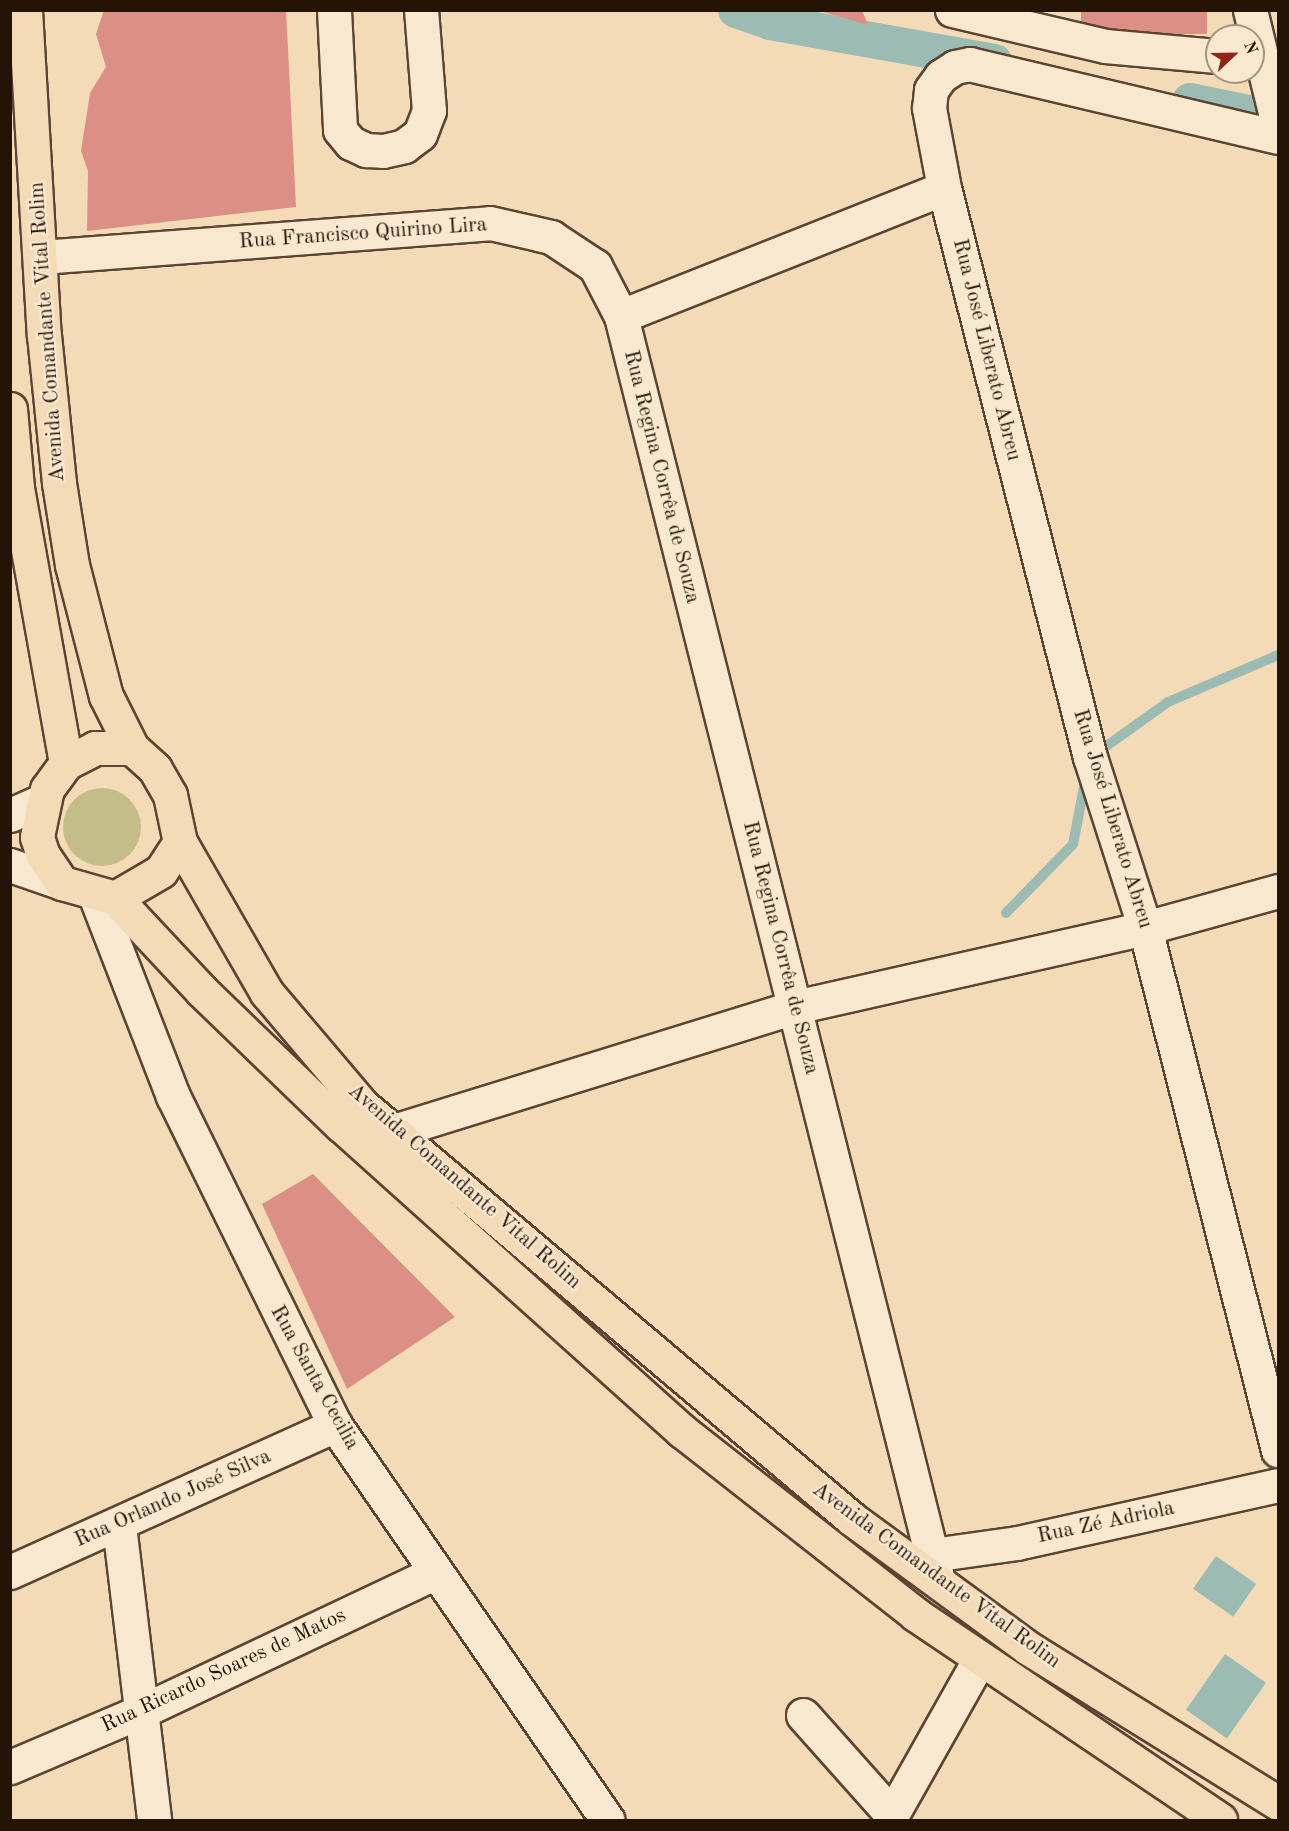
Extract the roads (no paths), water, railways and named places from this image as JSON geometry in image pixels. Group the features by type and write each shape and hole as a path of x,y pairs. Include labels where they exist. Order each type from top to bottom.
{"main road":[{"name":"Avenida Comandante Vital Rolim","path":"25,10 45,346 58,483 72,565 105,696 132,748 154,769 170,795 180,842 267,993 363,1106 852,1519 935,1568 1028,1648 1278,1803"},
{"name":"Avenida Comandante Vital Rolim","path":"10,409 17,488 66,763"},
{"path":"62,883 43,855 37,837 44,800 66,763 95,748 132,748"},
{"path":"105,897 142,886 160,871 180,842"},
{"name":"Avenida Comandante Vital Rolim","path":"62,883 105,897 340,1125 682,1431 979,1660 1220,1821"}],"street":[{"path":"334,10 340,130 351,143 366,150 383,151 404,146 420,134 429,111 421,10"},
{"path":"952,10 1105,46 1205,55"},
{"name":"Rua José Liberato Abreu","path":"1278,137 962,65 940,76 931,90 929,108 944,188 1090,757 1145,928 1278,1450"},
{"path":"1265,74 1278,125"},
{"path":"621,316 944,188"},
{"name":"Rua Francisco Quirino Lira","path":"41,257 490,223 551,237 595,266 621,316"},
{"name":"Rua Regina Corrêa de Souza","path":"621,316 935,1568"},
{"path":"10,815 44,800"},
{"path":"10,865 62,883"},
{"path":"394,1131 795,1007 1145,928 1278,891"},
{"name":"Rua Santa Cecilia","path":"105,897 173,1096 335,1425 607,1821"},
{"name":"Rua Orlando José Silva","path":"10,1572 119,1525 335,1425"},
{"name":"Rua Zé Adriola","path":"935,1568 1017,1543 1278,1485"},
{"path":"119,1525 154,1821"},
{"name":"Rua Ricardo Soares de Matos","path":"10,1767 142,1711 436,1572"},
{"path":"803,1716 891,1818 979,1660"}],"water":[{"path":"1216,1556 1256,1584 1233,1617 1193,1589"},
{"path":"1225,1654 1266,1683 1227,1738 1186,1710"}],"waterway":[{"path":"736,10 770,22 994,62"},
{"path":"1190,101 1278,119"},
{"path":"1094,755 1168,702 1278,655"},
{"path":"1006,913 1073,844 1086,777"}]}
